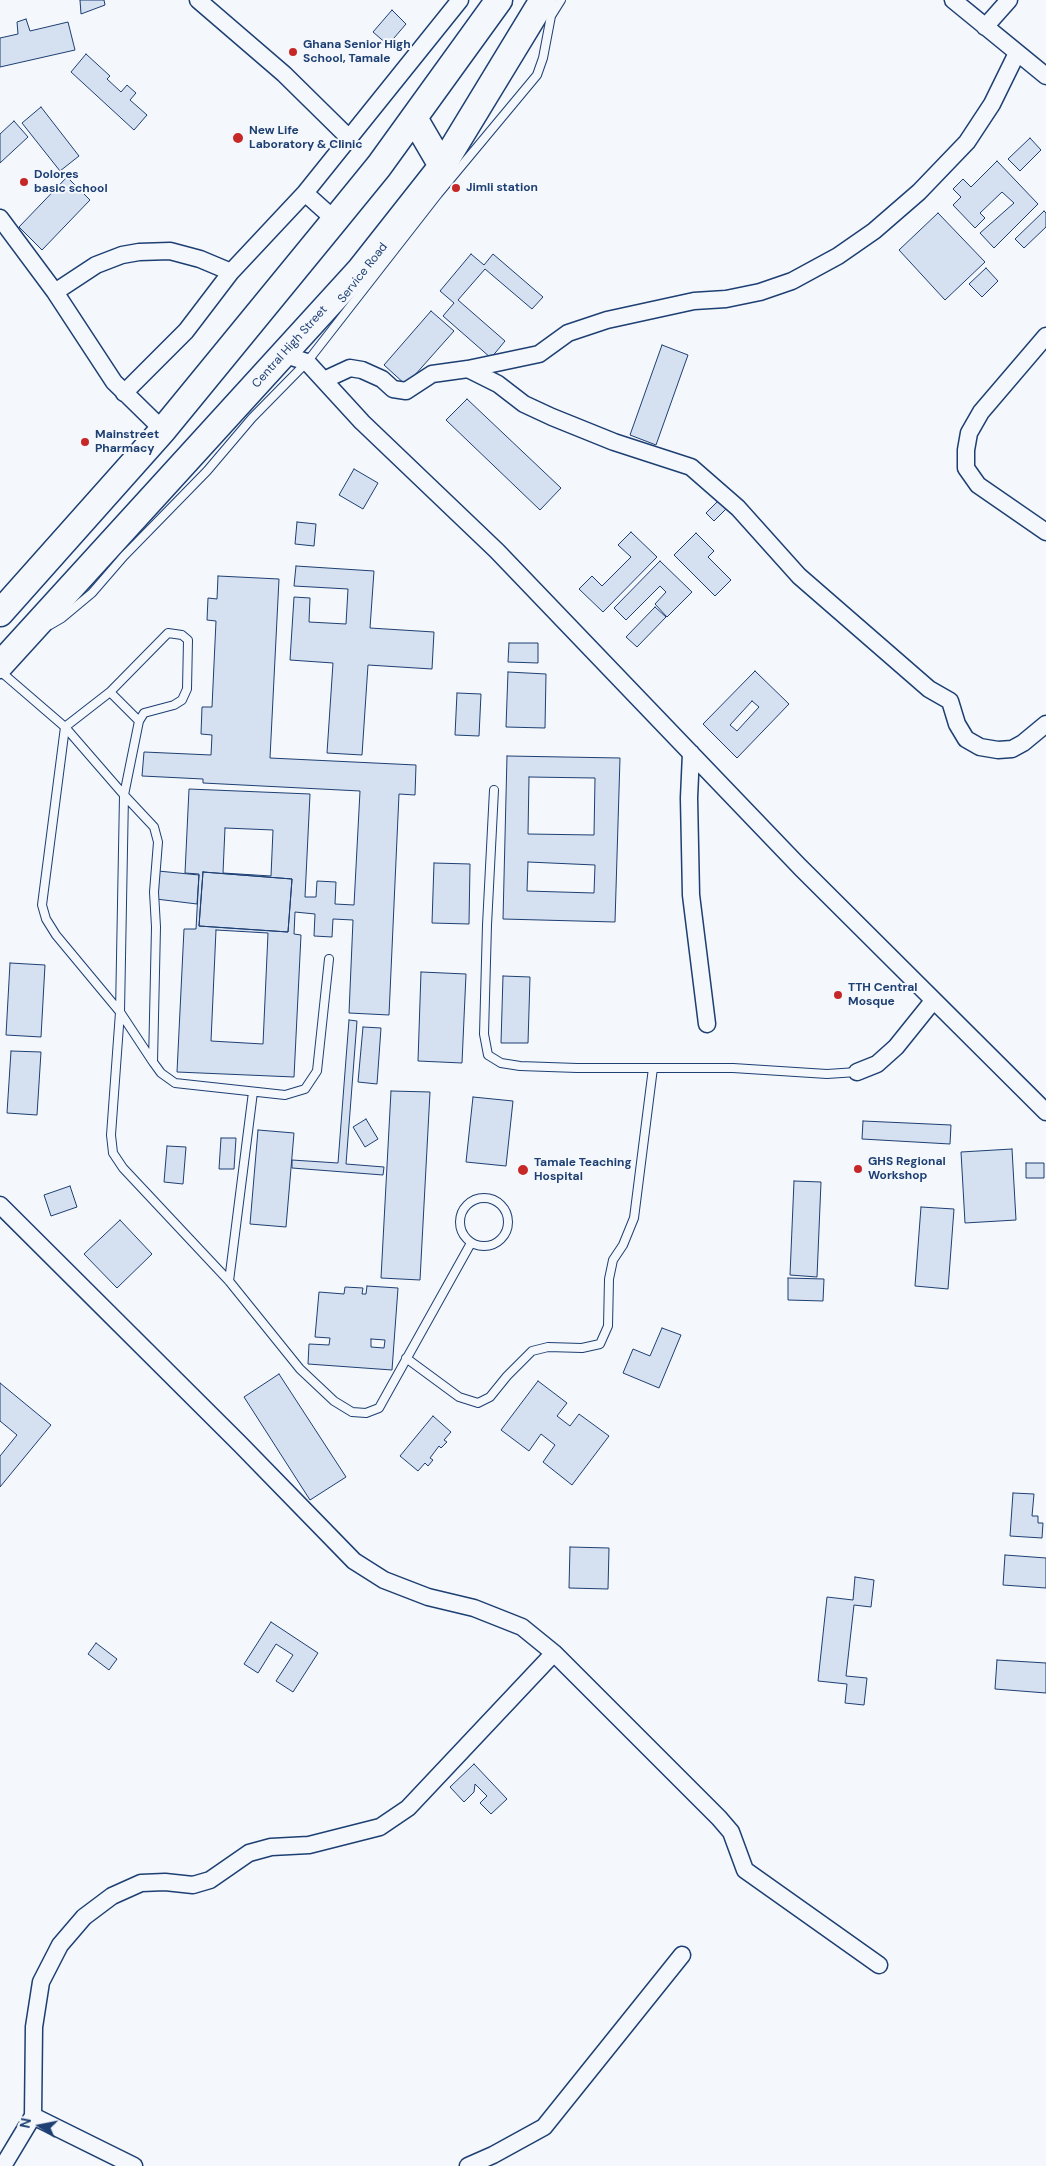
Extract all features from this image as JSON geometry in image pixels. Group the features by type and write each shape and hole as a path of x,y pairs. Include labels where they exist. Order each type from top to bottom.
{"highway":[{"path":"0,613 163,430 335,220 414,118 499,0"},
{"name":"Central High Street","path":"0,665 360,270 442,166 542,0"},
{"path":"414,118 442,166"}],"street":[{"path":"198,0 284,74 348,136"},
{"path":"124,393 186,331 231,272 305,193 348,136 389,89 460,0"},
{"path":"953,0 1046,76"},
{"path":"985,28 1009,0"},
{"path":"324,380 350,368 362,370 382,379 393,389 406,391 432,374 468,369 539,354 568,333 607,320 694,301 726,299 760,292 792,281 838,256 874,231 919,192 967,142 992,104 1018,53"},
{"path":"305,193 335,220"},
{"path":"0,218 56,292 114,382 163,430"},
{"path":"56,292 96,265 122,255 138,252 170,251 200,259 231,272"},
{"path":"1046,336 981,412 970,433 966,459 966,468 978,485 1046,532"},
{"path":"282,354 307,362 362,422 497,551 800,867 1046,1112"},
{"path":"468,369 498,384 524,404 552,417 614,442 691,468 738,508 799,576 929,690 950,701 957,724 966,739 980,747 998,750 1012,749 1023,743 1046,724"},
{"path":"691,753 689,827 691,894 707,1024"},
{"path":"857,1072 877,1064 896,1047 933,1001"},
{"path":"0,1205 240,1444 354,1561 384,1580 428,1597 474,1608 522,1627 554,1653 731,1832 745,1870 879,1965"},
{"path":"3,2166 33,2116 34,2027 41,1982 60,1944 84,1917 112,1896 141,1883 164,1882 193,1885 210,1880 249,1853 271,1847 309,1845 380,1828 415,1801 554,1653"},
{"path":"468,2166 544,2127 682,1955"},
{"path":"33,2116 134,2166"}],"lane":[{"name":"Service Road","path":"32,631 49,626 62,618 92,593 124,556 207,471 252,418 307,362 438,194 537,75 543,58 551,16 560,0"},
{"path":"328,959 317,1072 304,1088 285,1095 175,1083 161,1073 120,1012 56,935 46,918 42,905 65,727 110,692 168,634 182,635 188,640 187,689 182,700 174,705 144,713 138,721 124,795 120,1012 111,1136 113,1153 124,1168 229,1281 300,1369 334,1401 352,1412 366,1413 379,1408 472,1243"},
{"path":"0,671 65,727 154,827 158,842 154,892 156,927 153,1062"},
{"path":"110,692 138,721"},
{"path":"494,790 487,924 484,1034 488,1055 501,1063 520,1066 733,1068 827,1074 857,1072"},
{"path":"406,1358 459,1397 478,1403 490,1397 507,1376 532,1351 548,1347 582,1348 600,1344 608,1326 609,1279 613,1260 623,1245 634,1218 653,1068"},
{"path":"229,1281 253,1092"},
{"path":"477,1198 492,1198 504,1208 508,1222 504,1237 491,1245 483,1247 472,1243 464,1236 460,1229 459,1221 464,1207 477,1198"}],"building":[{"path":"80,0 104,0 105,5 81,14"},
{"path":"392,10 406,24 388,45 373,32"},
{"path":"26,19 30,31 68,22 75,50 0,67 0,38 18,34 17,22"},
{"path":"86,54 110,76 107,79 121,92 127,85 136,93 130,100 147,115 134,130 71,72"},
{"path":"41,107 79,156 60,171 22,123"},
{"path":"14,121 28,137 0,163 0,134"},
{"path":"1030,138 1041,150 1020,171 1008,159"},
{"path":"997,161 1038,204 994,248 980,233 1014,203 1002,192 980,213 985,218 975,228 953,205 961,197 953,189 963,179 971,187"},
{"path":"67,177 90,200 42,250 19,227"},
{"path":"1044,211 1046,213 1046,227 1024,248 1015,239"},
{"path":"938,213 985,262 945,300 899,250"},
{"path":"471,254 484,265 493,254 543,297 532,309 485,269 458,300 505,341 491,358 443,316 454,303 440,291"},
{"path":"986,268 998,281 982,297 969,284"},
{"path":"431,311 454,331 406,385 384,365"},
{"path":"662,345 688,355 656,445 630,435"},
{"path":"467,399 561,488 540,510 446,420"},
{"path":"354,469 378,483 363,509 339,495"},
{"path":"720,499 728,507 714,521 706,513"},
{"path":"297,522 316,524 314,546 295,544"},
{"path":"631,532 657,557 603,612 579,589 592,576 602,586 631,557 618,545"},
{"path":"696,533 714,551 708,557 731,580 715,596 674,555"},
{"path":"660,561 692,592 667,617 655,604 666,592 660,586 626,620 614,608"},
{"path":"296,566 374,571 370,628 434,632 432,669 368,665 362,755 327,753 333,663 290,660 294,597 310,598 309,622 346,624 348,589 294,586"},
{"path":"218,576 279,579 270,758 416,765 415,795 399,794 389,1015 349,1013 353,920 333,919 332,937 314,936 315,914 295,912 294,934 301,935 294,1077 177,1072 184,929 196,929 199,874 185,873 189,789 310,794 305,897 316,897 317,881 336,882 335,904 354,905 360,791 203,783 203,779 142,776 144,752 211,755 212,735 201,734 202,707 212,707 216,621 207,620 208,598 217,599","holes":["225,828 273,830 271,876 223,873","203,872 292,879 288,932 199,926","216,930 268,933 263,1044 211,1041"]},
{"path":"655,607 666,617 637,647 626,637"},
{"path":"509,643 538,643 538,663 508,662"},
{"path":"755,671 789,704 737,758 703,724","holes":["752,701 759,707 737,731 730,725"]},
{"path":"508,672 546,674 545,728 506,727"},
{"path":"457,693 481,694 479,736 455,735"},
{"path":"507,756 620,758 615,922 503,919","holes":["529,777 595,778 594,835 528,834","528,862 595,865 594,893 527,891"]},
{"path":"434,863 470,864 469,924 432,923"},
{"path":"158,871 199,875 197,904 156,899"},
{"path":"203,872 292,879 288,932 199,926"},
{"path":"10,963 45,965 41,1037 6,1035"},
{"path":"421,972 466,974 462,1063 418,1061"},
{"path":"503,976 530,977 528,1043 501,1043"},
{"path":"349,1020 357,1021 346,1164 384,1167 383,1175 292,1168 292,1160 338,1163"},
{"path":"363,1027 381,1028 377,1084 358,1082"},
{"path":"11,1051 41,1052 37,1115 7,1113"},
{"path":"391,1091 430,1092 420,1280 381,1278"},
{"path":"473,1097 513,1101 506,1166 466,1162"},
{"path":"366,1119 378,1139 365,1147 353,1127"},
{"path":"863,1121 951,1125 950,1144 862,1139"},
{"path":"258,1130 294,1133 286,1227 250,1224"},
{"path":"221,1138 236,1138 234,1169 219,1169"},
{"path":"167,1146 186,1147 183,1184 164,1182"},
{"path":"1012,1149 1016,1220 965,1223 961,1152"},
{"path":"1026,1163 1044,1163 1044,1178 1026,1178"},
{"path":"794,1181 821,1182 817,1277 790,1275"},
{"path":"70,1186 77,1207 51,1216 44,1195"},
{"path":"921,1207 954,1209 948,1289 915,1286"},
{"path":"120,1220 152,1254 117,1288 84,1254"},
{"path":"788,1278 824,1279 823,1301 788,1300"},
{"path":"367,1286 398,1288 392,1370 308,1364 309,1344 329,1345 330,1338 315,1337 319,1292 344,1294 345,1287 363,1288 362,1294 366,1294","holes":["371,1339 385,1340 384,1348 371,1347"]},
{"path":"662,1328 681,1335 659,1388 623,1373 633,1349 650,1356"},
{"path":"279,1374 346,1477 310,1500 244,1397"},
{"path":"538,1381 567,1403 557,1416 570,1426 579,1414 609,1436 572,1485 543,1462 555,1445 541,1434 529,1451 501,1430"},
{"path":"0,1383 51,1425 0,1487 0,1456 17,1435 0,1421"},
{"path":"433,1416 451,1432 444,1440 447,1442 441,1448 439,1446 430,1458 433,1460 428,1466 425,1463 418,1471 400,1456"},
{"path":"1013,1493 1034,1494 1032,1516 1038,1516 1038,1523 1043,1523 1042,1538 1010,1536"},
{"path":"570,1547 609,1548 608,1589 569,1588"},
{"path":"1005,1555 1046,1558 1046,1588 1003,1585"},
{"path":"855,1577 874,1580 871,1607 854,1605 846,1676 867,1678 864,1705 845,1703 847,1684 818,1681 827,1597 853,1600"},
{"path":"271,1622 318,1653 293,1692 276,1681 293,1655 276,1644 258,1673 244,1664"},
{"path":"96,1643 117,1659 109,1670 88,1654"},
{"path":"997,1660 1046,1663 1046,1693 995,1689"},
{"path":"474,1764 507,1799 491,1814 480,1803 487,1796 475,1784 474,1792 464,1802 450,1787"}],"place":[{"name":"Ghana Senior High School, Tamale","path":"293,52"},
{"name":"New Life Laboratory & Clinic","path":"238,138"},
{"name":"Dolores basic school","path":"24,182"},
{"name":"Jimli station","path":"456,188"},
{"name":"Mainstreet Pharmacy","path":"85,442"},
{"name":"TTH Central Mosque","path":"838,995"},
{"name":"GHS Regional Workshop","path":"858,1169"},
{"name":"Tamale Teaching Hospital","path":"523,1170"}]}
